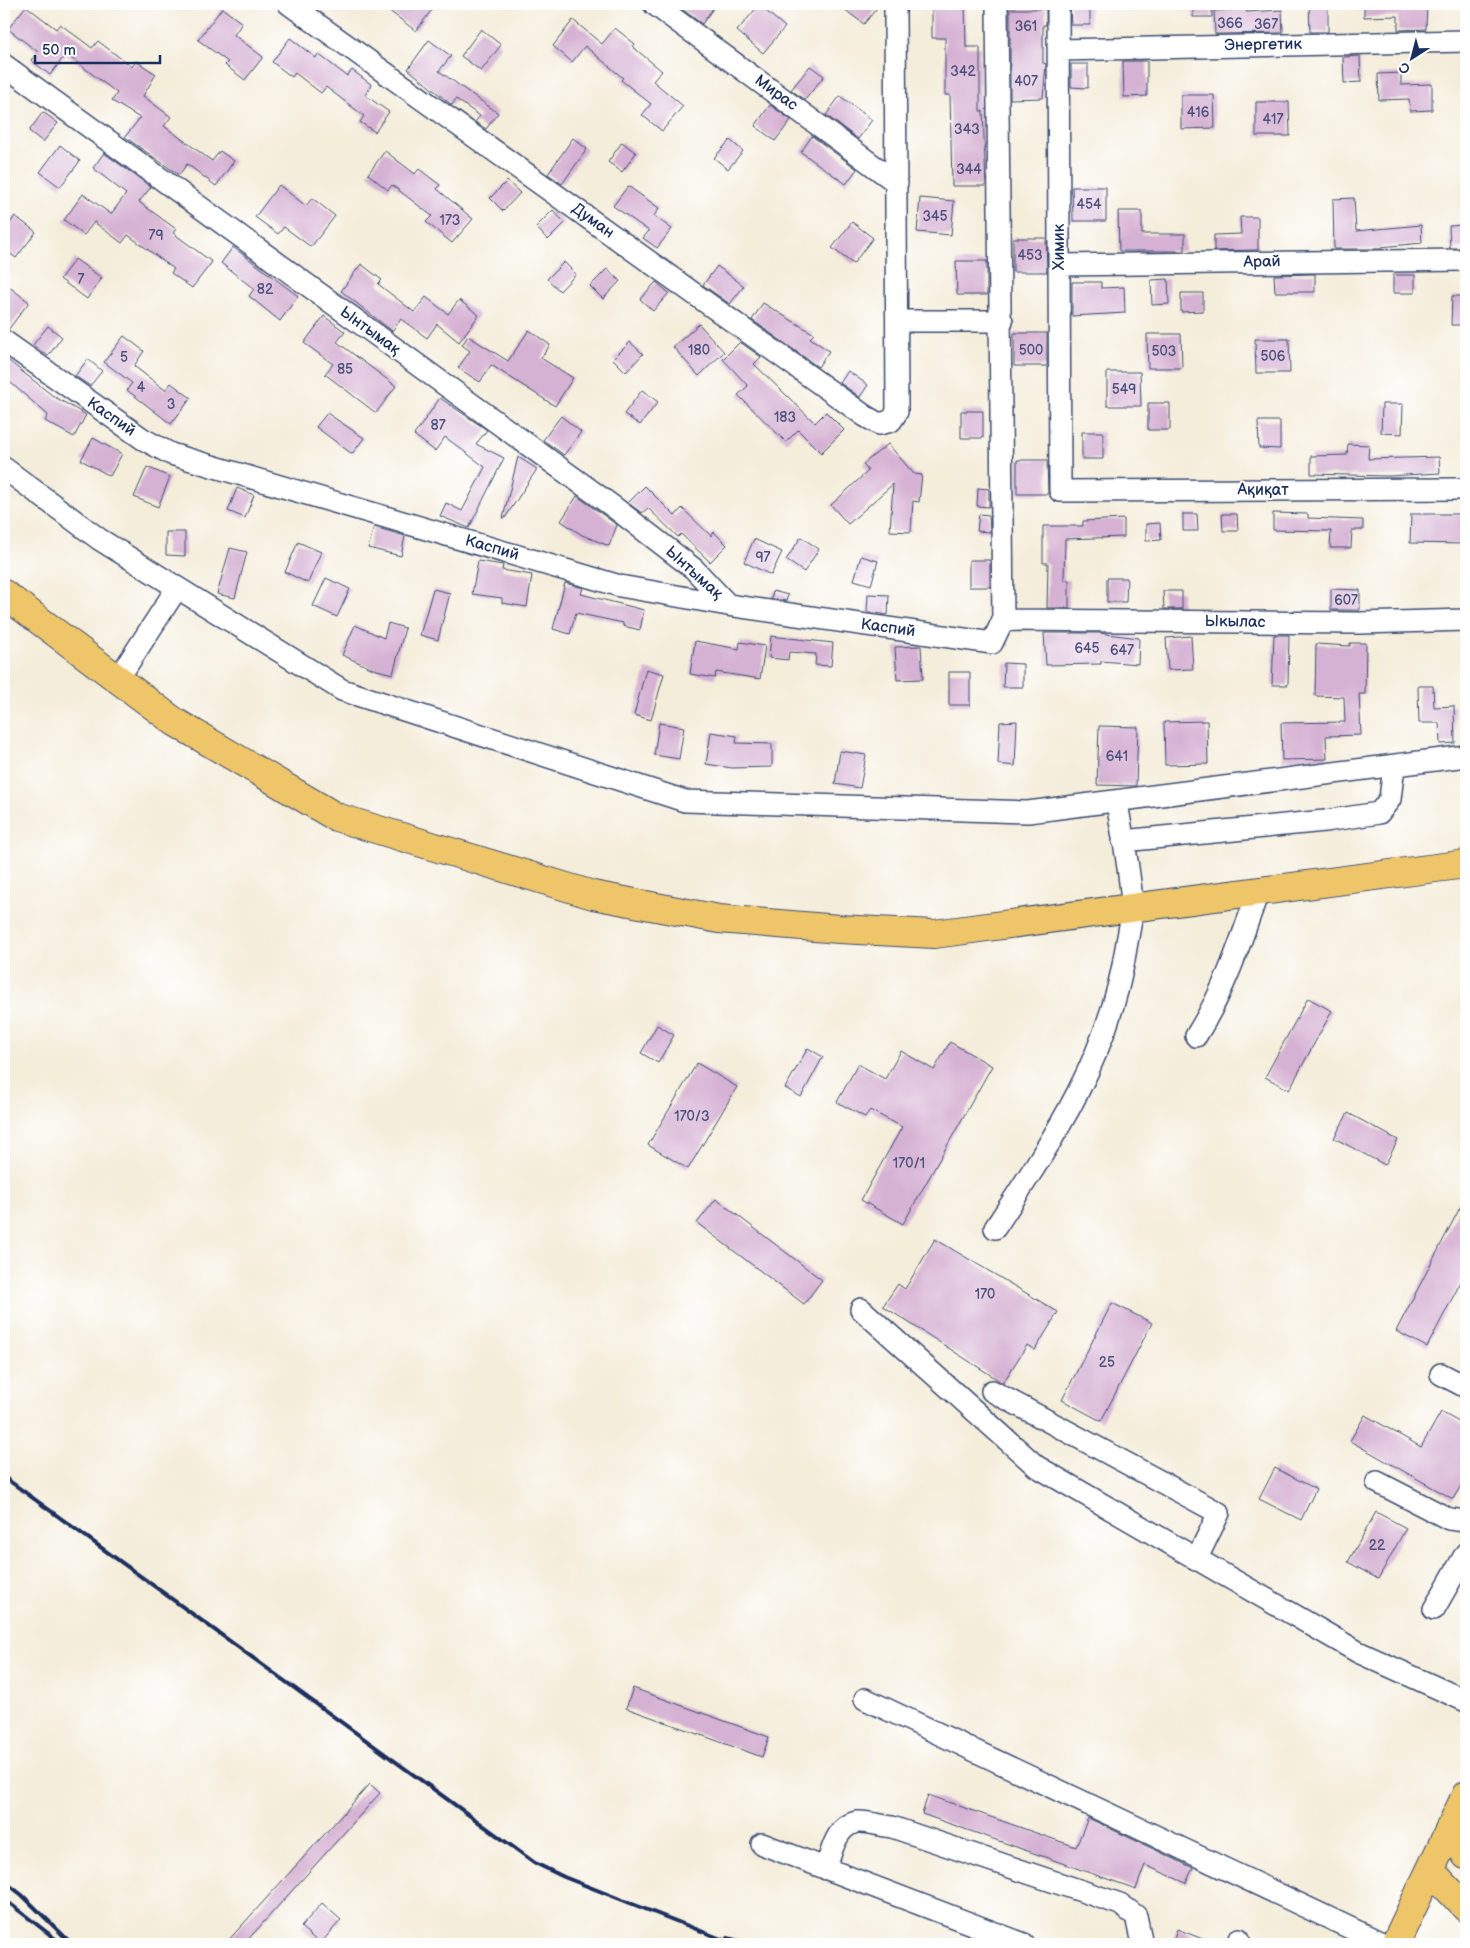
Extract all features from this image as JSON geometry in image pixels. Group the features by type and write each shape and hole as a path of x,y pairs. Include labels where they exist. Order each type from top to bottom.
{"main road":[{"path":"4,594 175,722 336,816 593,895 719,919 840,929 934,934 1466,864"},
{"path":"1395,1944 1466,1795"},
{"path":"1450,1828 1466,1854"},
{"path":"1431,1871 1466,1908"}],"street":[{"name":"Думан","path":"289,4 865,416 879,424 891,421 897,412 897,322"},
{"name":"Мирас","path":"654,4 897,183"},
{"path":"895,4 897,322 1002,321"},
{"path":"997,4 1002,321 1003,620"},
{"name":"Химик","path":"1058,4 1060,491"},
{"name":"Энергетик","path":"1059,50 1466,41"},
{"name":"Ынтымақ","path":"4,64 615,508 694,569 728,605"},
{"name":"Арай","path":"1058,264 1466,260"},
{"name":"Каспий","path":"4,341 143,439 171,454 620,586 728,605 992,643 1003,620"},
{"path":"4,468 99,540 342,690 685,801 1028,812 1466,756"},
{"name":"Ақиқат","path":"1060,491 1466,489"},
{"path":"118,679 177,588"},
{"name":"Ыкылас","path":"1003,620 1360,623 1466,620"},
{"path":"1123,841 1326,821 1379,813 1390,799 1394,766"},
{"path":"995,1228 1050,1145 1079,1092 1096,1052 1121,978 1132,908 1117,802"},
{"path":"1196,1036 1216,1004 1228,978 1258,892"},
{"path":"861,1309 1036,1466 1358,1652 1466,1701"},
{"path":"1441,1374 1466,1387"},
{"path":"992,1391 1219,1513 1196,1560"},
{"path":"1377,1482 1449,1519 1460,1522 1466,1521"},
{"path":"1434,1609 1466,1553"},
{"path":"865,1699 1384,1944"},
{"path":"826,1869 835,1841 846,1827 857,1822 892,1827 1120,1904 1136,1916 1142,1944"},
{"path":"762,1844 1024,1944"}],"building":[{"path":"380,4 436,4 416,31"},
{"path":"675,4 716,4 702,24"},
{"path":"837,4 880,4 864,24"},
{"path":"932,4 965,4 966,47 980,47 980,111 983,111 986,186 952,186 950,95 945,95 945,38 932,38"},
{"path":"1070,4 1090,4 1090,25 1071,25"},
{"path":"1193,4 1212,4 1212,17 1193,17"},
{"path":"1364,4 1427,4 1426,29 1398,30 1398,16 1364,17"},
{"path":"759,5 785,27 763,53 737,31"},
{"path":"1309,5 1328,5 1328,32 1310,32"},
{"path":"26,6 56,29 60,24 92,48 98,41 132,67 136,61 156,74 143,96 171,117 164,126 212,161 220,151 234,161 216,186 187,164 179,175 125,137 140,118 112,101 117,93 66,54 50,75 31,60 38,52 8,29"},
{"path":"222,8 242,23 234,35 263,57 245,80 225,65 228,62 198,40"},
{"path":"1010,9 1046,9 1046,25 1043,25 1043,63 1046,64 1043,98 1010,99"},
{"path":"1246,9 1246,12 1282,10 1283,33 1215,34 1214,11"},
{"path":"573,20 602,44 615,28 635,44 633,47 662,71 653,81 683,106 662,131 642,115 651,104 621,80 623,78 585,46 572,62 553,46"},
{"path":"481,29 501,45 481,71 461,56"},
{"path":"290,38 316,58 318,54 347,76 352,70 372,85 365,95 389,112 375,132 360,122 364,116 326,87 321,93 295,73 292,77 272,62"},
{"path":"429,40 451,56 439,71 498,113 486,129 475,122 480,116 456,99 452,105 408,69"},
{"path":"1360,56 1361,82 1344,83 1343,57"},
{"path":"1123,61 1147,61 1147,96 1124,97"},
{"path":"1071,64 1088,64 1088,88 1071,87"},
{"path":"810,66 824,76 805,100 791,90"},
{"path":"1401,73 1401,85 1432,84 1432,110 1410,111 1409,99 1379,100 1378,74"},
{"path":"1181,95 1214,95 1215,128 1181,129"},
{"path":"840,96 872,120 858,139 826,115"},
{"path":"1256,102 1289,102 1290,136 1256,136"},
{"path":"770,105 791,120 775,141 755,126"},
{"path":"43,112 58,123 43,142 29,131"},
{"path":"812,136 857,169 846,184 801,152"},
{"path":"573,138 587,149 562,184 548,174"},
{"path":"730,140 743,151 728,169 714,158"},
{"path":"622,142 636,153 622,172 608,162"},
{"path":"60,145 80,161 60,187 40,172"},
{"path":"385,151 415,174 419,169 440,185 437,189 473,219 452,243 426,222 432,216 392,185 388,190 368,174"},
{"path":"104,153 151,187 139,202 176,229 173,233 212,262 192,288 171,273 174,269 128,235 122,243 94,222 84,235 64,220 83,194 111,214 126,194 93,168"},
{"path":"507,181 520,193 503,211 490,198"},
{"path":"279,185 306,206 312,198 335,216 311,247 284,227 278,234 255,217"},
{"path":"628,186 659,208 654,216 672,229 657,248 643,238 649,231 613,206"},
{"path":"1072,187 1106,187 1106,221 1073,221"},
{"path":"920,198 954,201 951,235 917,232"},
{"path":"1354,198 1356,231 1421,225 1422,243 1381,247 1381,249 1334,249 1333,199"},
{"path":"553,210 565,223 548,240 536,227"},
{"path":"1118,211 1142,211 1142,234 1185,234 1185,251 1119,251"},
{"path":"15,216 36,232 16,258 4,249 4,232"},
{"path":"1240,217 1258,217 1258,250 1214,251 1214,235 1241,234"},
{"path":"852,222 873,238 853,264 832,248"},
{"path":"1466,225 1466,248 1450,248 1449,226"},
{"path":"1013,238 1046,238 1047,272 1013,272"},
{"path":"233,247 298,296 280,321 249,296 254,289 221,263"},
{"path":"75,259 102,278 87,299 60,279"},
{"path":"956,261 987,261 987,295 957,295"},
{"path":"564,262 576,274 560,291 547,279"},
{"path":"361,264 382,280 378,284 414,312 426,297 448,314 459,300 479,315 459,342 437,324 427,338 401,319 392,331 341,291"},
{"path":"717,266 744,286 730,304 703,285"},
{"path":"607,269 620,281 603,299 590,286"},
{"path":"1315,274 1315,292 1275,292 1274,275"},
{"path":"1393,275 1415,275 1415,293 1393,293"},
{"path":"1168,279 1169,304 1152,305 1151,280"},
{"path":"656,282 669,293 653,311 640,299"},
{"path":"1072,282 1101,282 1101,288 1124,287 1125,313 1072,316"},
{"path":"4,283 29,302 8,330 4,329"},
{"path":"1181,293 1203,293 1203,311 1181,312"},
{"path":"1452,296 1466,296 1466,325 1451,325"},
{"path":"763,303 814,334 810,338 829,351 818,367 752,320"},
{"path":"324,316 345,332 337,342 396,386 376,413 325,374 333,364 304,343"},
{"path":"699,324 724,352 699,376 673,347"},
{"path":"48,326 62,337 48,356 33,345"},
{"path":"529,330 550,345 541,358 573,378 555,406 491,365 480,382 458,368 470,351 462,345 468,336 508,361"},
{"path":"1014,333 1047,333 1047,366 1014,366"},
{"path":"1147,334 1181,334 1182,368 1148,368"},
{"path":"124,336 144,351 134,366 165,390 171,383 191,398 171,424 127,390 132,383 104,362"},
{"path":"1255,339 1289,339 1290,373 1256,373"},
{"path":"630,342 643,354 626,372 613,359"},
{"path":"740,342 761,357 754,364 815,423 826,412 844,430 821,453 798,430 786,442 738,395 748,386 723,359"},
{"path":"4,357 53,396 86,415 74,437 45,421 48,415 4,377"},
{"path":"88,359 102,371 90,386 75,376"},
{"path":"848,371 868,385 860,397 840,383"},
{"path":"1107,372 1140,372 1141,406 1107,406"},
{"path":"642,390 658,402 640,425 624,414"},
{"path":"440,398 487,430 476,444 504,458 469,528 440,516 446,503 462,511 485,467 445,437 435,451 414,435"},
{"path":"1148,403 1170,403 1170,430 1148,430"},
{"path":"1382,404 1403,404 1402,434 1381,433"},
{"path":"961,411 983,411 983,438 961,438"},
{"path":"327,413 364,438 352,454 316,427"},
{"path":"561,416 581,432 564,455 543,440"},
{"path":"1258,421 1280,421 1280,449 1259,448"},
{"path":"1082,432 1103,432 1103,459 1082,459"},
{"path":"93,438 122,454 110,476 81,460"},
{"path":"888,444 914,474 922,475 919,502 913,501 911,532 890,531 893,484 848,524 831,505 868,471 863,464"},
{"path":"1348,444 1369,445 1368,459 1439,457 1440,473 1388,476 1311,474 1311,456 1347,455"},
{"path":"518,457 537,469 505,518 503,518"},
{"path":"1017,460 1047,460 1048,494 1017,494"},
{"path":"147,467 170,477 158,507 134,497"},
{"path":"645,486 675,516 682,508 711,536 714,532 727,545 710,562 681,534 678,537 648,508 642,513 628,503"},
{"path":"237,488 254,495 245,518 228,511"},
{"path":"978,488 989,489 989,507 977,506"},
{"path":"577,496 617,525 609,546 582,535 561,521"},
{"path":"1273,513 1308,514 1308,518 1363,520 1363,530 1352,530 1351,548 1330,548 1331,531 1273,530"},
{"path":"979,514 989,515 990,532 977,531"},
{"path":"1183,514 1197,514 1198,531 1183,531"},
{"path":"1222,514 1237,514 1238,531 1223,531"},
{"path":"1411,514 1464,514 1463,544 1410,543"},
{"path":"1124,519 1124,537 1065,539 1064,580 1069,580 1069,608 1047,608 1048,563 1043,563 1043,526 1083,526 1083,521"},
{"path":"1160,523 1161,540 1146,541 1146,524"},
{"path":"374,527 405,536 401,556 368,548"},
{"path":"166,532 185,532 185,556 166,555"},
{"path":"801,537 819,549 804,572 786,560"},
{"path":"754,539 782,552 771,575 744,562"},
{"path":"298,542 321,552 308,583 285,572"},
{"path":"230,548 247,552 235,598 217,594"},
{"path":"861,556 878,561 871,585 854,580"},
{"path":"969,560 990,560 990,587 969,587"},
{"path":"478,561 503,565 502,570 532,575 527,607 502,603 502,598 472,594"},
{"path":"326,578 350,589 337,617 313,606"},
{"path":"1107,578 1127,578 1126,602 1107,602"},
{"path":"565,583 583,588 581,594 644,610 640,630 623,626 623,623 576,613 570,634 553,629"},
{"path":"433,589 450,593 438,640 420,635"},
{"path":"1331,589 1360,590 1360,610 1331,610"},
{"path":"773,591 788,595 786,601 771,599"},
{"path":"1163,591 1182,591 1182,609 1164,609"},
{"path":"868,594 889,595 888,615 867,612"},
{"path":"388,623 405,628 393,674 373,669 342,655 355,625 384,638"},
{"path":"1044,633 1099,633 1139,638 1138,664 1101,661 1101,664 1046,665"},
{"path":"1274,635 1289,635 1288,685 1272,685"},
{"path":"771,636 833,643 831,666 815,665 816,654 789,652 788,660 769,658"},
{"path":"1191,636 1193,669 1168,670 1166,638"},
{"path":"695,641 739,649 740,642 765,646 760,679 716,672 715,678 690,674"},
{"path":"1350,643 1366,643 1365,694 1359,694 1361,735 1326,736 1327,759 1282,760 1281,723 1345,722 1344,697 1315,696 1316,644 1350,646"},
{"path":"921,646 923,679 897,680 895,647"},
{"path":"1004,663 1023,664 1023,687 1003,687"},
{"path":"646,669 664,674 651,720 634,715"},
{"path":"949,672 970,672 970,705 949,705"},
{"path":"1418,686 1433,686 1434,707 1454,706 1455,743 1440,744 1439,723 1419,723"},
{"path":"1017,721 1015,766 998,764 1000,722"},
{"path":"1207,721 1208,764 1165,765 1164,722"},
{"path":"659,723 684,727 679,759 654,755"},
{"path":"1099,726 1138,727 1136,786 1097,785"},
{"path":"711,732 737,736 736,743 772,744 772,767 732,768 706,764"},
{"path":"840,751 866,755 860,788 835,784"},
{"path":"1308,998 1332,1011 1289,1090 1265,1077"},
{"path":"657,1025 674,1035 658,1063 641,1053"},
{"path":"950,1042 992,1066 903,1224 861,1200 902,1127 870,1110 865,1117 837,1102 858,1064 885,1079 901,1051 934,1070"},
{"path":"808,1048 823,1057 801,1097 785,1088"},
{"path":"697,1063 737,1087 688,1169 648,1145"},
{"path":"1348,1113 1398,1140 1385,1165 1334,1138"},
{"path":"1466,1196 1466,1272 1427,1347 1396,1331"},
{"path":"716,1199 822,1280 804,1304 697,1223"},
{"path":"935,1239 1058,1312 1035,1350 1027,1345 1003,1383 883,1306 898,1284 905,1289"},
{"path":"1112,1303 1152,1323 1101,1421 1062,1400"},
{"path":"1441,1412 1466,1426 1466,1477 1453,1499 1350,1441 1365,1415 1421,1447"},
{"path":"1275,1468 1316,1489 1301,1520 1259,1499"},
{"path":"1376,1512 1406,1528 1378,1579 1348,1562"},
{"path":"633,1688 769,1737 762,1757 626,1708"},
{"path":"370,1784 380,1793 244,1944 225,1944"},
{"path":"928,1795 1076,1847 1088,1818 1193,1868 1186,1883 1145,1865 1136,1889 922,1814"},
{"path":"322,1903 341,1920 320,1944 301,1927"},
{"path":"1177,1929 1213,1943 1213,1944 1172,1944"}],"railway":[{"path":"4,1477 535,1863 564,1877 734,1944"},
{"path":"4,1881 22,1895 72,1944"},
{"path":"4,1899 62,1944"},
{"path":"728,1938 750,1944"}]}
